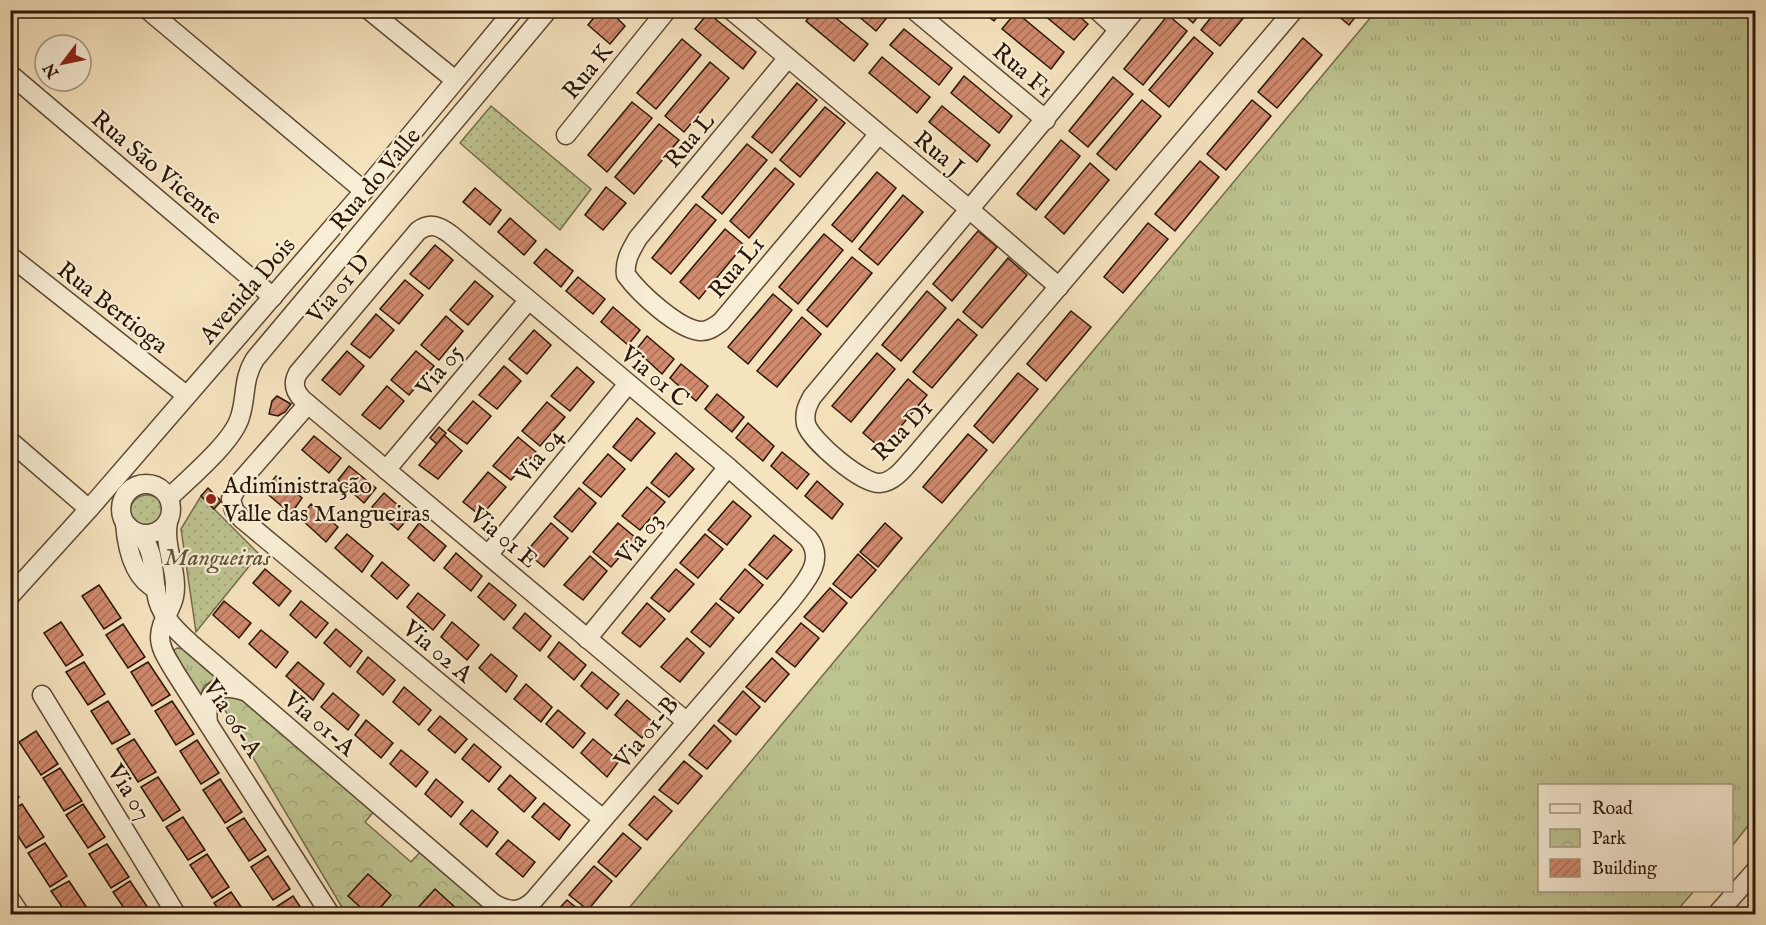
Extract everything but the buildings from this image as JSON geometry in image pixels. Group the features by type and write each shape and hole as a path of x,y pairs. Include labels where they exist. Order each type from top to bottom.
{"street":[{"path":"148,10 364,191"},
{"path":"369,10 455,80"},
{"name":"Avenida Dois","path":"10,596 89,509 273,297 514,10"},
{"name":"Rua do Valle","path":"169,498 233,432 240,418 247,374 255,359 548,10"},
{"name":"Rua K","path":"566,135 667,10"},
{"name":"Rua J","path":"731,10 1059,287"},
{"name":"Rua F1","path":"914,10 1046,120"},
{"path":"1097,10 1119,30"},
{"name":"Rua D1","path":"1135,10 1046,120 812,397 805,412 807,427 817,440 859,475 873,482 891,480 913,458 1294,10"},
{"name":"Rua L","path":"630,252 638,238 787,58"},
{"name":"Rua São Vicente","path":"10,74 273,297"},
{"name":"Rua L1","path":"630,252 625,271 630,282 681,324 699,331 707,331 721,322 878,135"},
{"name":"Via 01 C","path":"427,226 433,225 443,229 728,467 811,542 815,550 815,563 802,586"},
{"name":"Via 01 D","path":"294,386 298,373 410,240 420,229 427,226"},
{"name":"Rua Bertioga","path":"10,256 186,395"},
{"name":"Via 05","path":"386,470 528,301"},
{"name":"Via 04","path":"488,555 628,384"},
{"name":"Via 01 E","path":"294,386 300,397 308,404 687,722"},
{"name":"Via 02 A","path":"308,404 232,493 231,503 242,519 603,819"},
{"path":"10,441 89,509"},
{"name":"Via 03","path":"587,639 728,467"},
{"path":"165,615 174,599 175,580 166,536 172,506 169,498 157,486 141,484 133,487 122,500 120,508 132,529 156,533 168,522"},
{"name":"Via 06-A","path":"132,529 127,542 139,576 147,585 156,589 165,615 160,635 162,647 175,672 330,915"},
{"name":"Via 01-B","path":"525,908 802,586"},
{"name":"Via 01-A","path":"165,615 189,643 493,903 513,911 525,908"},
{"path":"208,724 208,700 216,690 230,687 246,691"},
{"name":"Via 07","path":"42,695 177,915"},
{"path":"1717,915 1755,870"},
{"path":"10,899 20,915"}],"green space":[{"path":"1376,11 1755,11 1755,817 1733,845 1733,784 1538,784 1538,892 1693,892 1674,914 624,914"},
{"path":"491,106 591,189 560,230 460,143"},
{"path":"147,495 159,500 164,512 159,524 147,529 135,524 130,512 135,500"},
{"name":"Mangueiras","path":"201,496 259,554 196,632 181,529"},
{"path":"177,648 183,649 216,678 204,686 199,699 171,652"},
{"path":"226,696 242,696 376,809 365,822 411,862 423,849 496,914 346,914 223,707"}],"place":[{"name":"Adiministração Valle das Mangueiras","path":"211,499"}]}
